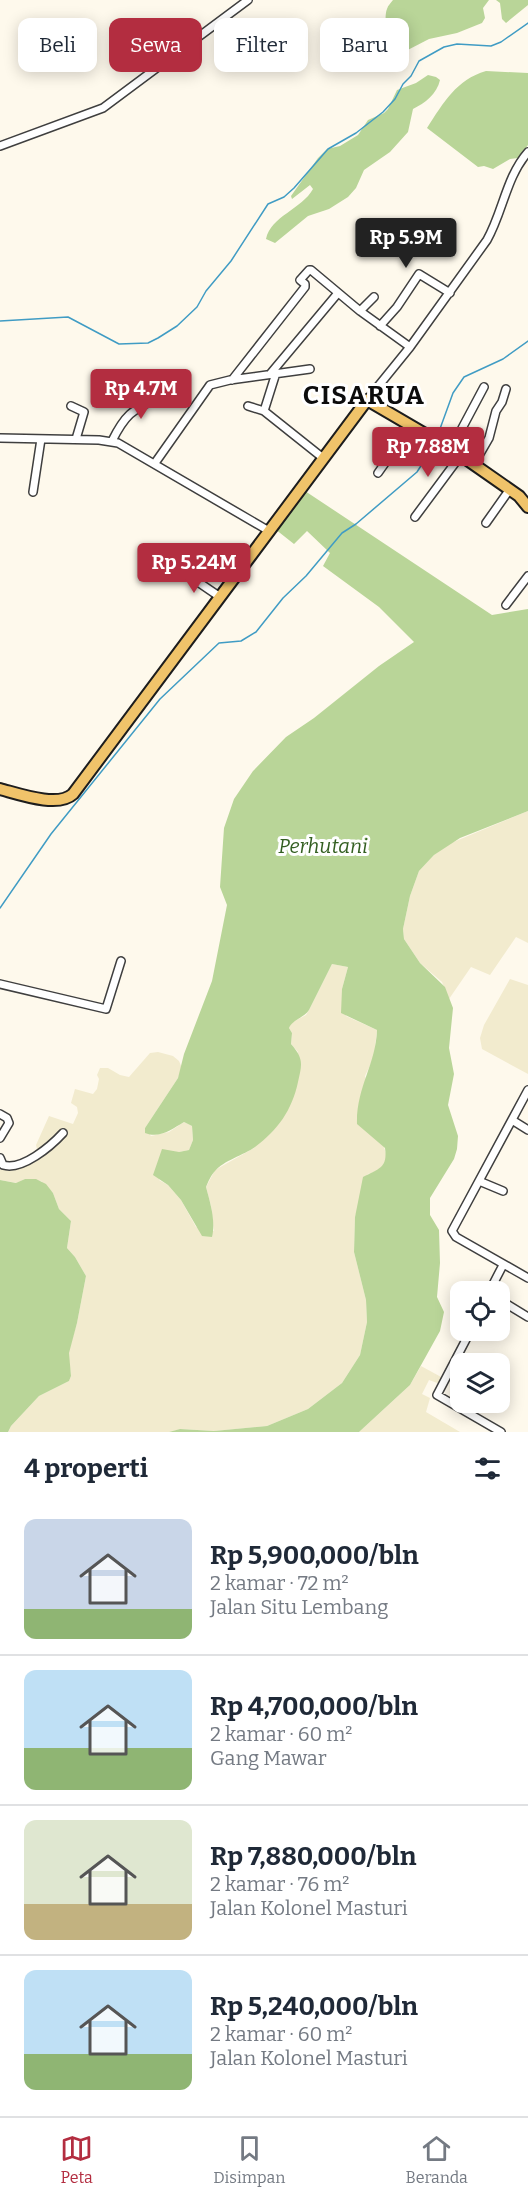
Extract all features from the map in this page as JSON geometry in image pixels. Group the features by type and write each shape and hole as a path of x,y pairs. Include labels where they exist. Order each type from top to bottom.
{"main road":[{"path":"0,789 62,801 68,798 100,759 367,400 474,464 519,496 528,507"}],"street":[{"path":"0,146 104,108 248,0"},
{"path":"367,400 410,347 492,232 514,174 528,152"},
{"path":"232,380 305,287 300,280 311,270 360,311 410,347"},
{"path":"380,326 397,307 418,274 422,274 450,293"},
{"path":"264,411 274,373 338,293"},
{"path":"360,311 374,297"},
{"path":"155,463 206,389 217,382 310,369"},
{"path":"415,517 484,387"},
{"path":"474,464 489,438 496,411 502,402 506,388"},
{"path":"112,441 126,416 136,408 165,393"},
{"path":"71,406 84,412 76,439"},
{"path":"248,406 264,411 323,458"},
{"path":"378,473 411,426"},
{"path":"0,438 76,439 118,443 269,531"},
{"path":"33,492 41,439"},
{"path":"486,523 510,489"},
{"path":"182,571 220,597"},
{"path":"506,604 528,576"},
{"path":"0,984 106,1009 121,961"},
{"path":"527,1275 503,1265 453,1234 453,1226 528,1090"},
{"path":"0,1114 8,1118 9,1124 0,1138"},
{"path":"512,1120 528,1130"},
{"path":"0,1158 3,1165 11,1167 48,1148 63,1133"},
{"path":"479,1181 503,1191"},
{"path":"495,1281 503,1265"},
{"path":"510,1306 528,1317"},
{"path":"465,1341 437,1395 501,1432"}],"shaded area":[{"path":"528,811 528,943 516,937 490,975 471,967 449,999 442,982 420,963 404,939 403,929 410,896 419,871 434,855 451,843"},
{"path":"332,964 348,967 342,989 346,1016 377,1030 374,1057 365,1076 387,1158 380,1170 368,1174 355,1217 354,1252 366,1300 367,1322 360,1355 342,1383 308,1409 267,1426 214,1431 181,1429 169,1432 8,1432 39,1396 69,1381 71,1376 68,1353 77,1323 86,1276 67,1248 71,1221 59,1209 53,1193 41,1181 25,1179 17,1183 0,1180 0,1170 11,1170 31,1164 39,1158 36,1145 49,1116 73,1124 78,1113 77,1107 71,1103 75,1089 93,1094 97,1089 99,1079 97,1075 100,1068 108,1068 129,1077 150,1053 158,1052 173,1056 182,1068 178,1078 145,1128 151,1136 169,1132 184,1122 192,1126 193,1140 189,1150 179,1152 159,1180 168,1185 181,1200 196,1227 214,1231 206,1187 215,1170 254,1148 298,1052 291,1044 292,1033 289,1028 291,1023 306,1015"},
{"path":"510,979 528,985 528,1074 482,1049 480,1038 484,1025"},
{"path":"421,1366 443,1378 440,1384 429,1380 422,1394 430,1398 426,1412 460,1432 359,1432 410,1385"}],"green space":[{"path":"393,0 489,0 483,8 485,18 482,23 457,33 429,39 409,49 409,18 386,18 387,8"},
{"path":"496,0 528,0 528,5 506,23 502,19 500,3"},
{"path":"486,71 528,73 528,145 518,158 510,159 493,169 478,167 427,128 445,101 459,86"},
{"path":"428,75 440,80 436,90 426,101 413,109 408,132 390,152 364,170 356,188 348,197 329,209 308,216 275,243 266,239 274,224 302,202 313,189 310,185 292,199 291,196 318,158 327,149 340,146 358,135 368,120 384,113 397,90 416,83"},
{"name":"Perhutani","path":"305,491 492,615 528,609 528,811 460,838 434,855 419,871 410,896 403,929 404,939 420,963 445,987 453,1008 449,1048 454,1074 448,1105 458,1136 454,1159 430,1198 430,1215 439,1230 440,1263 437,1297 444,1312 440,1331 410,1385 359,1432 169,1432 180,1429 214,1431 267,1426 308,1409 342,1383 360,1355 367,1322 366,1300 354,1252 355,1217 363,1177 381,1167 386,1155 385,1148 357,1124 360,1099 376,1042 377,1030 341,1013 342,989 348,967 332,964 309,1010 289,1028 292,1033 291,1044 300,1058 301,1066 292,1102 283,1119 263,1140 250,1150 223,1164 210,1179 206,1187 213,1218 212,1237 202,1236 181,1200 168,1185 153,1175 162,1149 179,1152 189,1150 193,1140 192,1126 184,1122 161,1134 145,1133 145,1128 178,1078 184,1054 212,981 227,905 220,887 224,828 234,799 253,771 286,737 414,642 379,607 323,566 330,553 307,531 294,544 275,529"},
{"path":"25,1179 36,1179 46,1184 53,1193 59,1209 71,1221 67,1248 86,1276 69,1353 71,1376 69,1381 39,1396 8,1432 0,1432 0,1180 16,1183"}],"waterway":[{"path":"0,321 68,317 119,344 148,343 158,338 177,326 197,307 206,291 231,261 268,204 284,197 294,188 328,149 356,133 383,112 395,99 419,61 444,47 457,44 491,46 501,42 528,23"},
{"path":"437,437 453,393 464,377 503,359 528,341"},
{"path":"0,908 51,834 160,699 219,643 241,641 256,632 283,598 306,576 342,533 356,524 417,472 435,444"}],"district":[{"name":"CISARUA","path":"364,395"}]}
